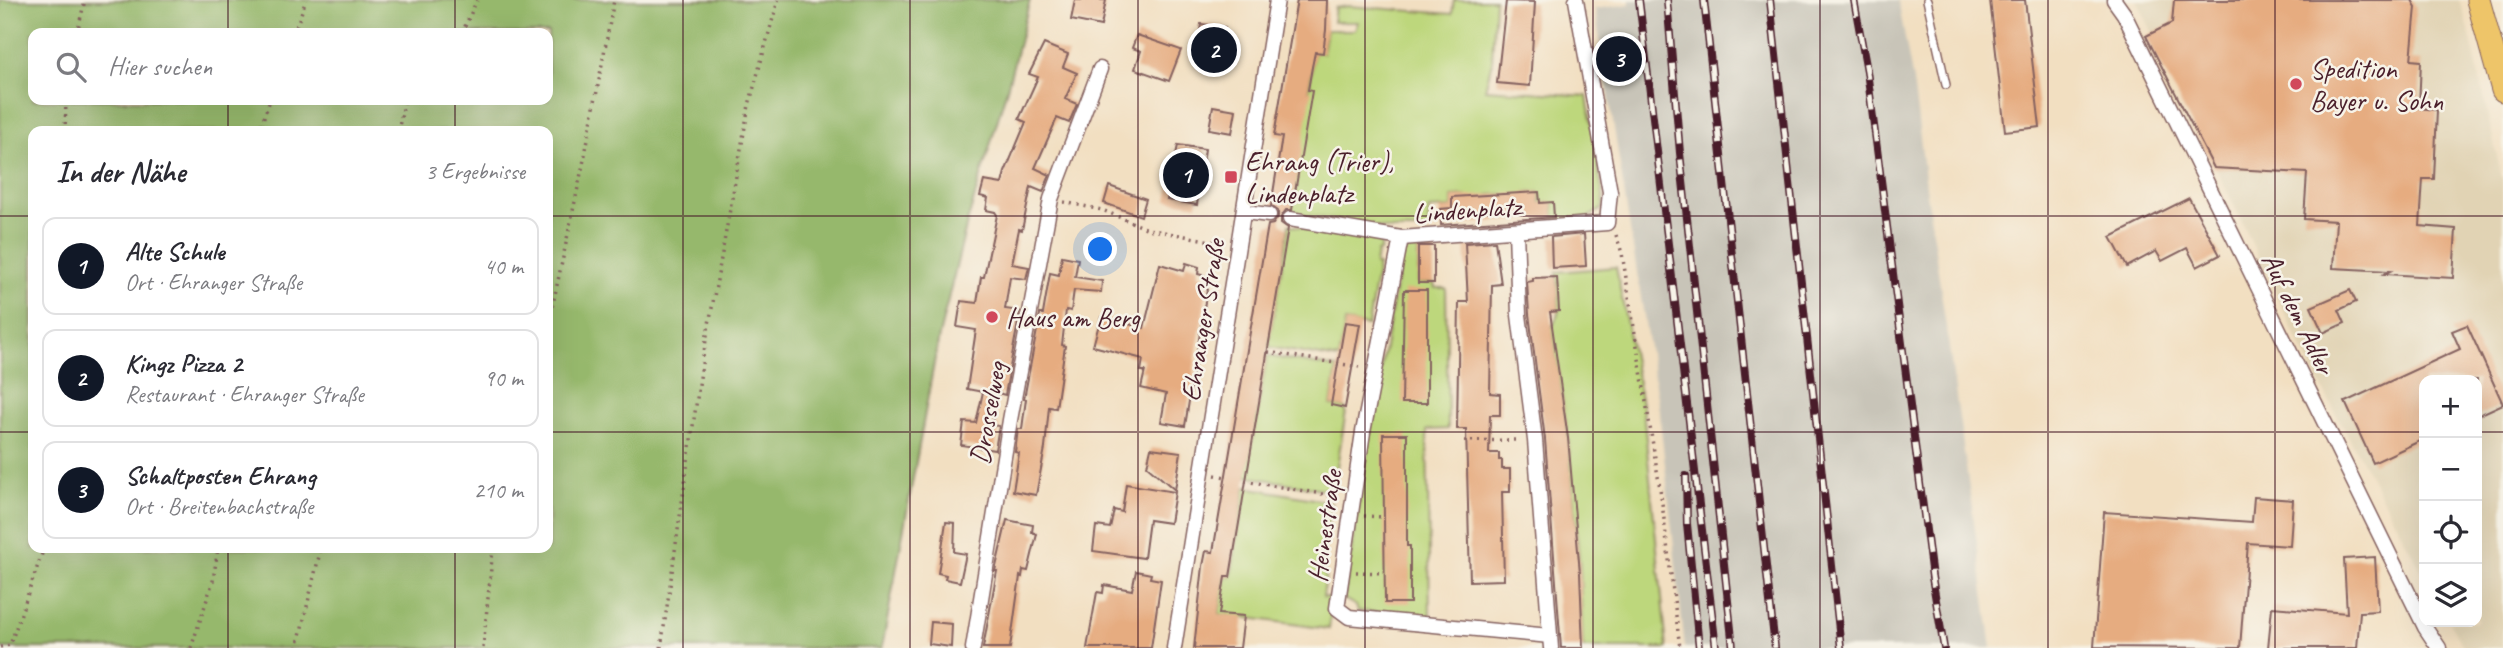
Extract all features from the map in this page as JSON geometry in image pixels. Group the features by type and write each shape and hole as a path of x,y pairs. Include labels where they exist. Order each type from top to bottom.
{"main road":[{"path":"2478,0 2503,90"}],"street":[{"name":"Ehranger Straße","path":"1174,648 1277,0"},
{"path":"1576,0 1610,192 1607,223"},
{"name":"Auf dem Adler","path":"2114,0 2130,26 2425,626 2439,648"},
{"name":"Drosselweg","path":"973,648 1010,420 1051,199 1100,69"},
{"path":"1245,212 1269,215"},
{"name":"Lindenplatz","path":"1290,219 1401,238 1607,223"},
{"name":"Heinestraße","path":"1401,238 1352,499 1337,608 1349,617 1551,642 1535,440 1519,315 1516,231"}],"lane":[{"path":"1927,0 1946,85"}],"path":[{"path":"78,28 85,0"},
{"path":"296,28 306,0"},
{"path":"465,28 477,0"},
{"path":"553,304 614,0"},
{"path":"661,648 703,357 749,105 778,0"},
{"path":"65,126 66,105"},
{"path":"261,126 268,105"},
{"path":"399,126 404,105"},
{"path":"1051,199 1102,210 1148,229 1238,246"},
{"path":"1607,223 1615,232 1624,266 1661,495 1680,648"},
{"path":"1268,352 1375,369"},
{"path":"1464,441 1535,440"},
{"path":"1245,481 1352,499"},
{"path":"0,647 10,645 42,553"},
{"path":"191,648 213,581 217,553"},
{"path":"297,648 320,553"},
{"path":"483,648 492,553"},
{"path":"1342,571 1385,573"}],"shaded area":[{"path":"1630,0 1898,0 1913,81 1992,648 1685,648 1659,410 1595,9 1630,4"},
{"path":"2137,0 2459,0 2468,26 2503,183 2503,648 2464,648 2452,627 2482,627 2482,375 2419,375 2419,566 2306,358"}],"green space":[{"path":"0,0 1030,0 967,223 939,336 882,648 0,648"},
{"path":"1454,0 1495,0 1492,62 1485,89 1587,96 1604,202 1602,209 1585,219 1554,221 1553,203 1540,203 1539,192 1526,193 1526,203 1502,194 1489,195 1489,206 1466,207 1465,196 1452,197 1452,208 1429,209 1428,230 1393,230 1291,213 1314,52 1323,53 1327,30 1355,30 1358,22 1333,22 1335,8 1348,6 1452,14"},
{"path":"1289,225 1382,240 1380,251 1377,252 1375,265 1378,265 1368,326 1345,322 1339,359 1268,347"},
{"path":"1418,246 1418,283 1434,283 1435,288 1446,288 1448,429 1427,430 1430,617 1358,611 1356,606 1344,599 1402,252"},
{"path":"1616,267 1643,410 1667,648 1583,648 1580,568 1568,438 1552,329 1559,311 1557,272"},
{"path":"1267,356 1337,368 1331,405 1345,408 1346,411 1333,491 1246,476"},
{"path":"1245,487 1331,502 1320,572 1326,573 1323,597 1333,598 1329,629 1219,614 1225,577 1231,577"}],"building":[{"path":"1075,0 1106,0 1101,26 1071,20"},
{"path":"1297,0 1327,0 1326,30 1323,53 1315,52 1312,67 1308,90 1312,91 1292,210 1286,210 1281,217 1281,223 1288,228 1230,577 1225,577 1219,614 1244,616 1240,648 1194,648 1203,566 1206,551 1213,552 1268,225 1273,224 1278,217 1278,211 1271,206 1282,137 1274,136"},
{"path":"1990,0 2025,0 2040,127 2005,131"},
{"name":"Spedition Bayer u. Sohn","path":"2174,0 2412,0 2416,7 2411,60 2421,61 2419,108 2437,110 2434,179 2423,179 2420,226 2456,229 2453,278 2333,268 2336,221 2304,219 2307,173 2214,168 2146,36 2172,23"},
{"path":"1506,1 1535,2 1530,86 1497,83"},
{"path":"1201,24 1225,27 1219,67 1205,65 1207,53 1197,52"},
{"path":"1137,35 1181,50 1169,81 1135,69 1141,51 1132,48"},
{"path":"1044,44 1068,54 1063,67 1077,73 1065,99 1077,104 1069,123 1057,118 1035,168 1050,175 1043,192 1031,187 1022,230 1019,229 1012,264 1029,267 1026,279 1010,277 1005,309 1020,311 1005,395 998,393 991,425 999,426 995,450 961,445 964,422 976,423 983,392 967,389 976,330 957,327 961,301 977,303 997,215 986,210 988,198 980,196 984,181 1002,184 1026,122 1019,119 1038,77 1029,74"},
{"path":"1626,50 1628,66 1612,69 1610,52"},
{"path":"1213,106 1236,110 1232,133 1209,129"},
{"path":"1178,145 1205,149 1197,205 1167,200"},
{"path":"1109,186 1146,199 1141,216 1104,203"},
{"path":"1539,192 1540,203 1553,202 1554,217 1441,225 1440,209 1452,208 1452,197"},
{"path":"2189,198 2220,255 2197,267 2187,248 2162,261 2156,251 2127,267 2111,237"},
{"path":"1584,234 1586,266 1552,268 1551,237"},
{"path":"1495,241 1501,284 1492,285 1490,393 1500,394 1500,415 1490,415 1489,453 1499,453 1502,469 1510,469 1510,492 1502,492 1504,580 1470,581 1466,429 1457,429 1459,302 1468,302 1465,243"},
{"path":"1418,246 1434,246 1434,283 1418,283"},
{"path":"1062,256 1078,259 1075,277 1102,281 1101,292 1074,290 1071,311 1066,310 1062,345 1065,346 1056,408 1049,407 1036,495 1013,491 1019,453 1015,452 1018,429 1022,429 1024,399 1040,314 1043,314 1050,273 1059,275"},
{"path":"1186,263 1199,267 1198,274 1209,277 1185,426 1161,422 1166,394 1141,388 1145,371 1141,371 1143,359 1093,346 1101,317 1144,328 1160,264 1184,271"},
{"path":"1557,277 1559,311 1550,312 1568,438 1580,573 1583,648 1561,648 1545,439 1529,314 1527,282 1533,281 1533,278"},
{"path":"1404,290 1427,290 1427,403 1402,403"},
{"path":"2350,290 2356,302 2339,310 2345,323 2323,333 2311,307"},
{"path":"1345,322 1360,324 1345,408 1331,405"},
{"path":"2467,325 2503,404 2482,414 2482,375 2419,375 2419,441 2373,463 2345,402 2460,349 2452,331"},
{"path":"1383,434 1407,434 1410,603 1385,603"},
{"path":"1151,448 1181,452 1175,490 1147,466"},
{"path":"1126,484 1175,492 1170,523 1149,520 1144,558 1093,551 1096,526 1110,528 1114,510 1122,512"},
{"path":"2254,497 2293,500 2290,546 2248,543 2240,648 2094,647 2104,512 2252,522"},
{"path":"1007,520 1033,525 1032,532 1037,534 1028,571 1023,570 1022,577 1020,576 1010,648 983,648 995,571"},
{"path":"946,522 955,523 954,552 966,554 960,582 945,579 946,575 938,573"},
{"path":"2375,557 2378,611 2360,612 2357,648 2268,648 2272,607 2347,613 2344,559"},
{"path":"1136,571 1151,574 1150,578 1161,580 1151,648 1087,648 1097,592 1103,593 1104,585 1132,590"},
{"path":"931,622 952,624 951,647 929,644"}],"railway":[{"path":"1639,0 1716,648"},
{"path":"1667,0 1680,153 1733,648"},
{"path":"1704,0 1775,648"},
{"path":"1770,0 1841,648"},
{"path":"1854,0 1867,71 1932,577 1944,648"},
{"path":"1686,476 1687,524 1699,648"}],"place":[{"name":"Kingz Pizza 2","path":"1214,50"},
{"name":"Schaltposten Ehrang","path":"1619,59"},
{"name":"Spedition Bayer u. Sohn","path":"2296,84"},
{"name":"Alte Schule","path":"1186,175"},
{"name":"Ehrang (Trier), Lindenplatz","path":"1231,177"},
{"name":"Haus am Berg","path":"992,317"}]}
